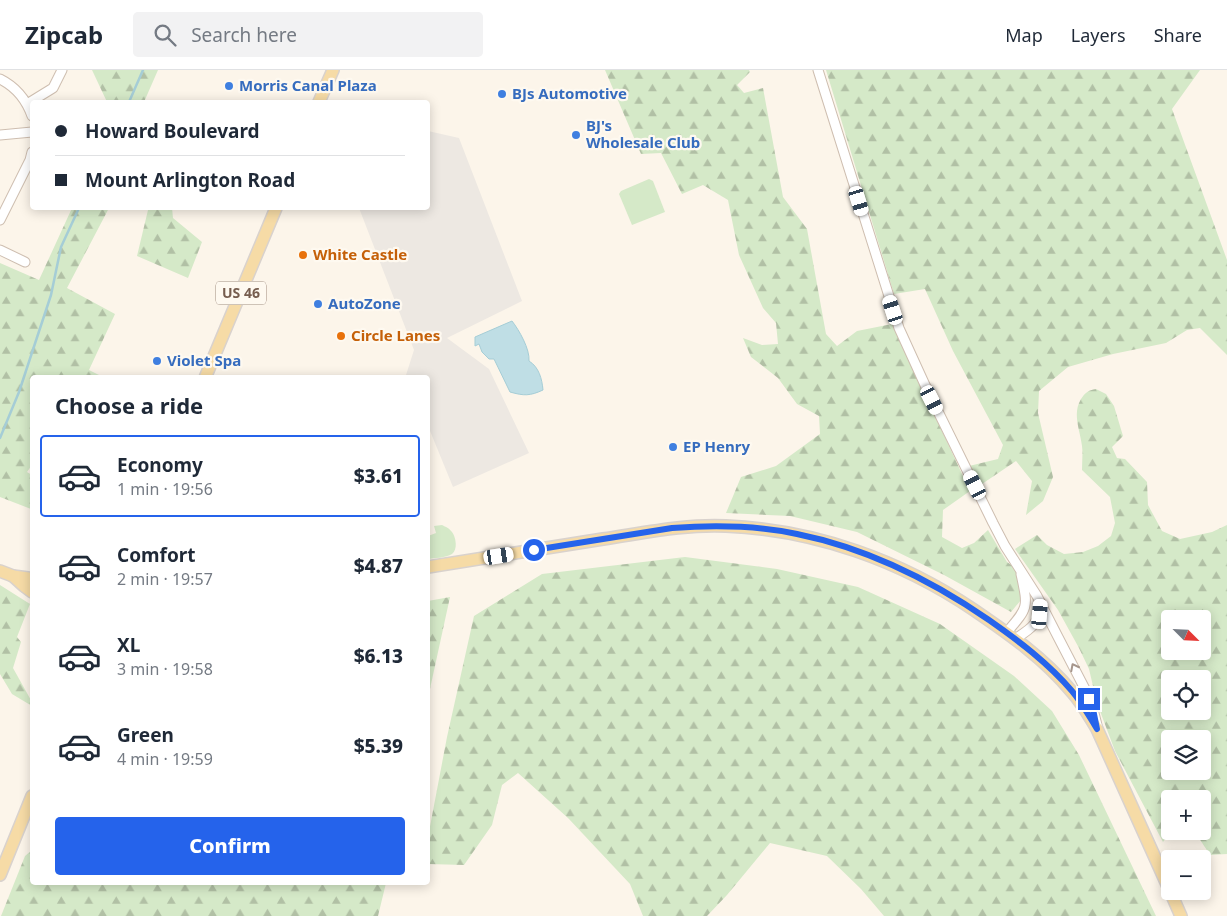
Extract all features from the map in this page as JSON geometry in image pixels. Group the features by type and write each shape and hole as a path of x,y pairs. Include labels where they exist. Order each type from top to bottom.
{"main road":[{"path":"320,100 333,70"},
{"name":"US 46","path":"206,375 275,210"},
{"path":"430,568 672,528 725,526 768,529 796,534 832,543 891,564 960,600 1011,635 1041,660 1072,691 1097,729 1161,871"},
{"path":"0,571 30,579"},
{"path":"13,576 30,590"},
{"path":"0,875 30,801"},
{"path":"1174,900 1181,916"}],"street":[{"path":"34,100 53,88 62,70"},
{"path":"818,70 899,328 993,523 1005,546 1041,603 1088,696 1097,729"},
{"path":"0,78 17,91 30,111"},
{"path":"0,135 30,132"},
{"path":"0,220 30,160"},
{"path":"0,250 25,262"},
{"path":"1011,635 1026,603 1019,569"},
{"path":"1011,635 1031,629 1040,614 1041,603"}],"shaded area":[{"path":"430,131 459,138 522,301 447,338 489,369 529,453 453,487 430,431 430,375 406,375 414,350 360,210 430,210"}],"green space":[{"path":"92,70 158,70 145,100 106,100"},
{"path":"605,70 749,70 750,72 737,85 744,93 763,88 783,197 807,229 826,334 837,346 857,331 892,324 970,491 943,510 942,537 962,548 974,543 988,530 1007,562 1017,569 1021,600 1011,612 944,575 857,532 790,516 726,513 741,477 776,466 820,434 819,416 797,404 778,378 751,357 743,338 762,345 778,344 776,323 763,308 739,255 728,200 703,185 682,194 661,153 641,154"},
{"path":"826,70 1200,70 1172,109 1227,260 1227,355 1200,328 1187,330 1166,343 1113,354 1068,367 1039,391 1038,413 1053,477 1043,501 1026,515 1032,481 1016,461 982,484 969,466 998,459 1003,445 953,351 925,289 894,294"},
{"path":"649,179 653,181 665,212 632,225 619,194 621,191"},
{"path":"71,210 108,210 67,288 115,314 89,370 99,375 30,375 30,468 27,472 30,474 30,509 0,497 0,263 39,280"},
{"path":"148,210 172,210 173,218 202,242 188,278 137,256"},
{"path":"1096,389 1106,394 1114,406 1123,436 1112,447 1117,458 1125,459 1147,482 1148,505 1162,531 1180,539 1212,532 1227,525 1227,854 1211,855 1211,850 1207,850 1200,840 1211,840 1211,790 1161,790 1161,838 1115,751 1097,703 1089,669 1079,648 1058,610 1015,549 1037,535 1047,545 1064,554 1083,552 1098,546 1111,536 1115,523 1110,497 1082,470 1082,449 1077,422 1077,410 1082,397 1087,392"},
{"path":"442,525 453,534 456,543 452,554 430,559 430,535 436,533 434,526"},
{"path":"685,557 777,569 858,587 940,624 1014,676 1052,711 1079,755 1156,916 884,916 861,889 827,856 770,843 707,916 643,916 630,884 568,818 518,773 502,785 492,825 464,865 430,864 430,826 447,737 474,616 542,574"},
{"path":"0,585 30,604 17,637 21,642 13,668 30,698 30,705 12,694 0,674"},
{"path":"450,597 430,689 430,601"},
{"path":"30,852 30,885 386,885 378,916 1,916 25,856"}],"water":[{"path":"512,321 526,345 529,361 538,370 543,390 523,395 510,392 494,359 489,359 482,352 479,344 475,346 475,337"}],"waterway":[{"path":"130,100 143,70"},
{"path":"0,438 19,392 51,295 61,247 78,210"}],"place":[{"name":"Morris Canal Plaza","path":"229,86"},
{"name":"BJs Automotive","path":"502,94"},
{"name":"BJ's Wholesale Club","path":"576,135"},
{"name":"White Castle","path":"303,255"},
{"name":"AutoZone","path":"318,304"},
{"name":"Circle Lanes","path":"341,336"},
{"name":"Violet Spa","path":"157,361"},
{"name":"EP Henry","path":"673,447"}],"route":[{"path":"534,550 695,526 768,529 816,538 840,545 905,570 972,608 1007,632 1041,660 1072,691 1097,729 1089,699"}]}
